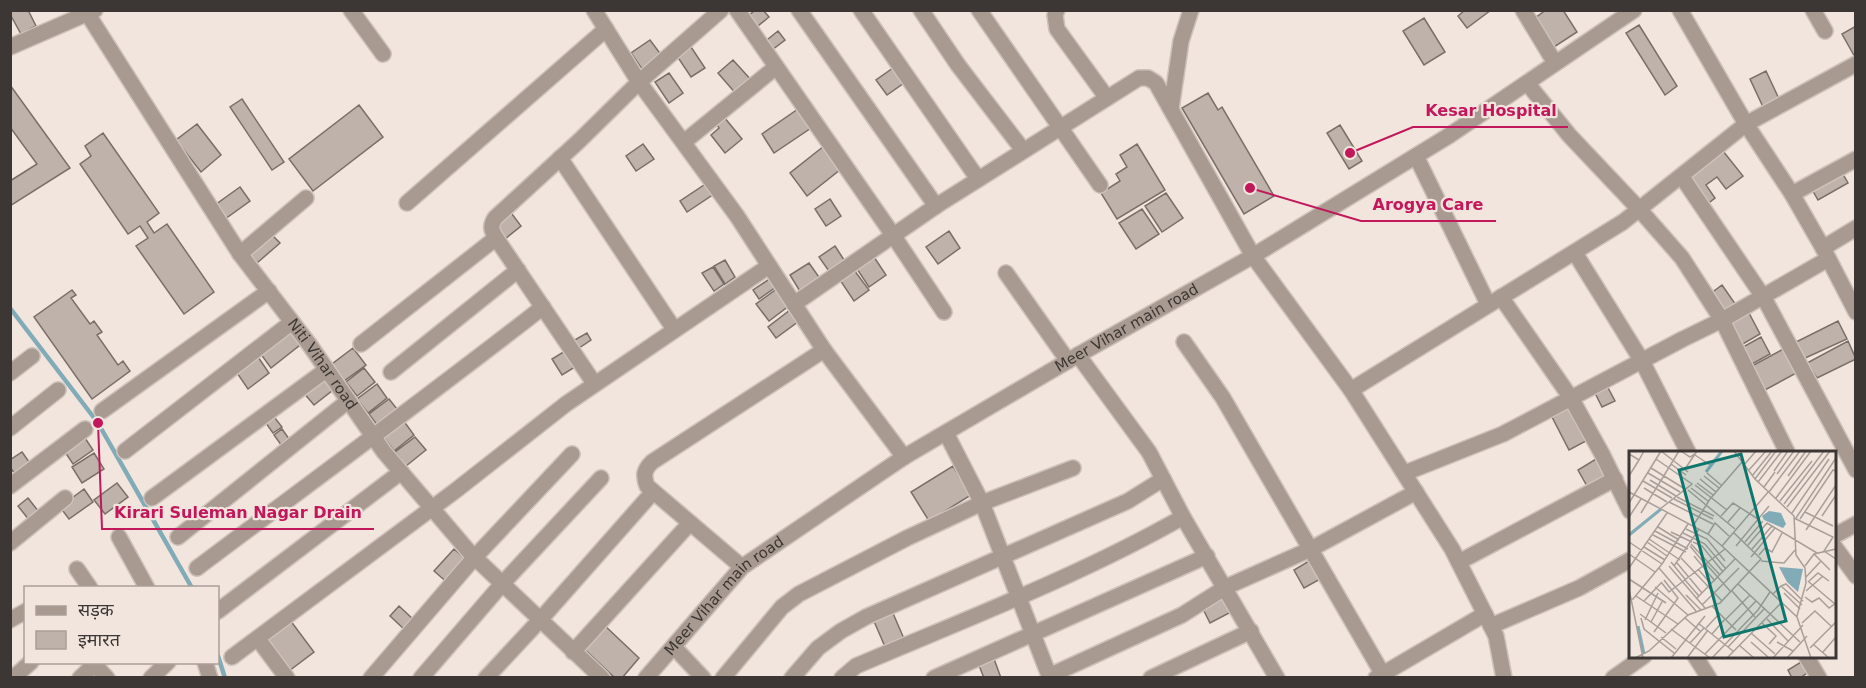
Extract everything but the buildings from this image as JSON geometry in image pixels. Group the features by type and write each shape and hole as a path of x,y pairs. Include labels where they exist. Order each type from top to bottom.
{"street":[{"path":"351,10 383,54"},
{"path":"594,10 639,82 737,216 824,350 904,457"},
{"path":"594,383 496,238 491,230 491,224 639,82 721,10"},
{"path":"736,10 944,312"},
{"path":"799,10 936,206"},
{"path":"861,10 978,179"},
{"path":"921,10 958,65 1023,150"},
{"path":"980,10 1100,185"},
{"path":"1057,10 1055,15 1058,29 1107,98"},
{"path":"1171,109 1181,41 1191,10"},
{"path":"1523,10 1555,63"},
{"path":"1680,10 1746,124 1792,194 1856,312"},
{"path":"1813,10 1825,31"},
{"path":"10,47 91,12"},
{"name":"Niti Vihar road","path":"91,12 240,254 292,322 372,436 474,558 602,678"},
{"name":"Meer Vihar main road","path":"646,678 742,567 904,457 1253,256 1416,156 1527,83 1625,13"},
{"path":"407,203 606,29"},
{"path":"1351,390 1623,222 1746,124 1856,64"},
{"path":"684,142 776,67"},
{"path":"794,304 936,206 1023,150 1138,78 1148,78 1156,83 1253,256 1351,390 1406,473 1459,562 1496,636 1504,678"},
{"path":"1527,83 1569,135 1682,258 1722,320 1786,451"},
{"path":"1416,156 1495,300 1571,398 1629,509"},
{"path":"560,158 674,329"},
{"path":"1792,194 1856,159"},
{"path":"1682,177 1764,298 1856,470"},
{"path":"240,254 306,198"},
{"path":"1406,473 1503,434 1764,298 1826,254 1856,228"},
{"path":"361,344 496,238"},
{"path":"1575,253 1642,361 1687,451"},
{"path":"232,657 594,383 769,266"},
{"path":"391,372 518,270"},
{"path":"1006,273 1149,452 1183,517 1226,587 1276,677"},
{"path":"102,411 268,291"},
{"path":"197,568 418,404 543,307"},
{"path":"125,452 292,322"},
{"path":"1184,342 1223,398 1311,549 1381,676 1488,620 1579,588 1629,561"},
{"path":"742,567 647,486 644,478 646,468 824,350"},
{"path":"10,373 32,356"},
{"path":"152,498 326,370"},
{"path":"10,428 58,390"},
{"path":"178,537 348,401"},
{"path":"10,486 86,429"},
{"path":"946,433 982,503 1050,677 1182,615 1226,587 1311,549 1416,492"},
{"path":"371,678 474,558 572,454"},
{"path":"723,678 782,608 799,594 907,538 982,503 1073,468"},
{"path":"219,610 401,472"},
{"path":"421,678 502,584 601,478"},
{"path":"792,678 818,648 841,631 866,617 1128,501 1163,479"},
{"path":"1459,562 1615,479"},
{"path":"486,678 653,492"},
{"path":"10,543 65,498"},
{"path":"842,678 856,666 1017,597 1142,540 1183,517"},
{"path":"573,652 690,523"},
{"path":"1836,535 1856,524"},
{"path":"119,537 146,586"},
{"path":"1836,549 1856,576"},
{"path":"934,678 1207,556"},
{"path":"77,569 89,586"},
{"path":"10,621 24,612"},
{"path":"1151,678 1251,631"},
{"path":"258,639 287,678"},
{"path":"674,647 703,678"},
{"path":"1612,678 1642,658"},
{"path":"1696,658 1709,678"},
{"path":"1807,658 1819,678"},
{"path":"13,678 30,664"},
{"path":"80,678 96,664 107,678"},
{"path":"151,678 167,664"}],"waterway":[{"path":"10,308 98,423 191,586"},
{"path":"219,659 225,678"}],"place":[{"name":"Kesar Hospital","path":"1350,153"},
{"name":"Arogya Care","path":"1250,188"},
{"name":"Kirari Suleman Nagar Drain","path":"98,423"}]}
